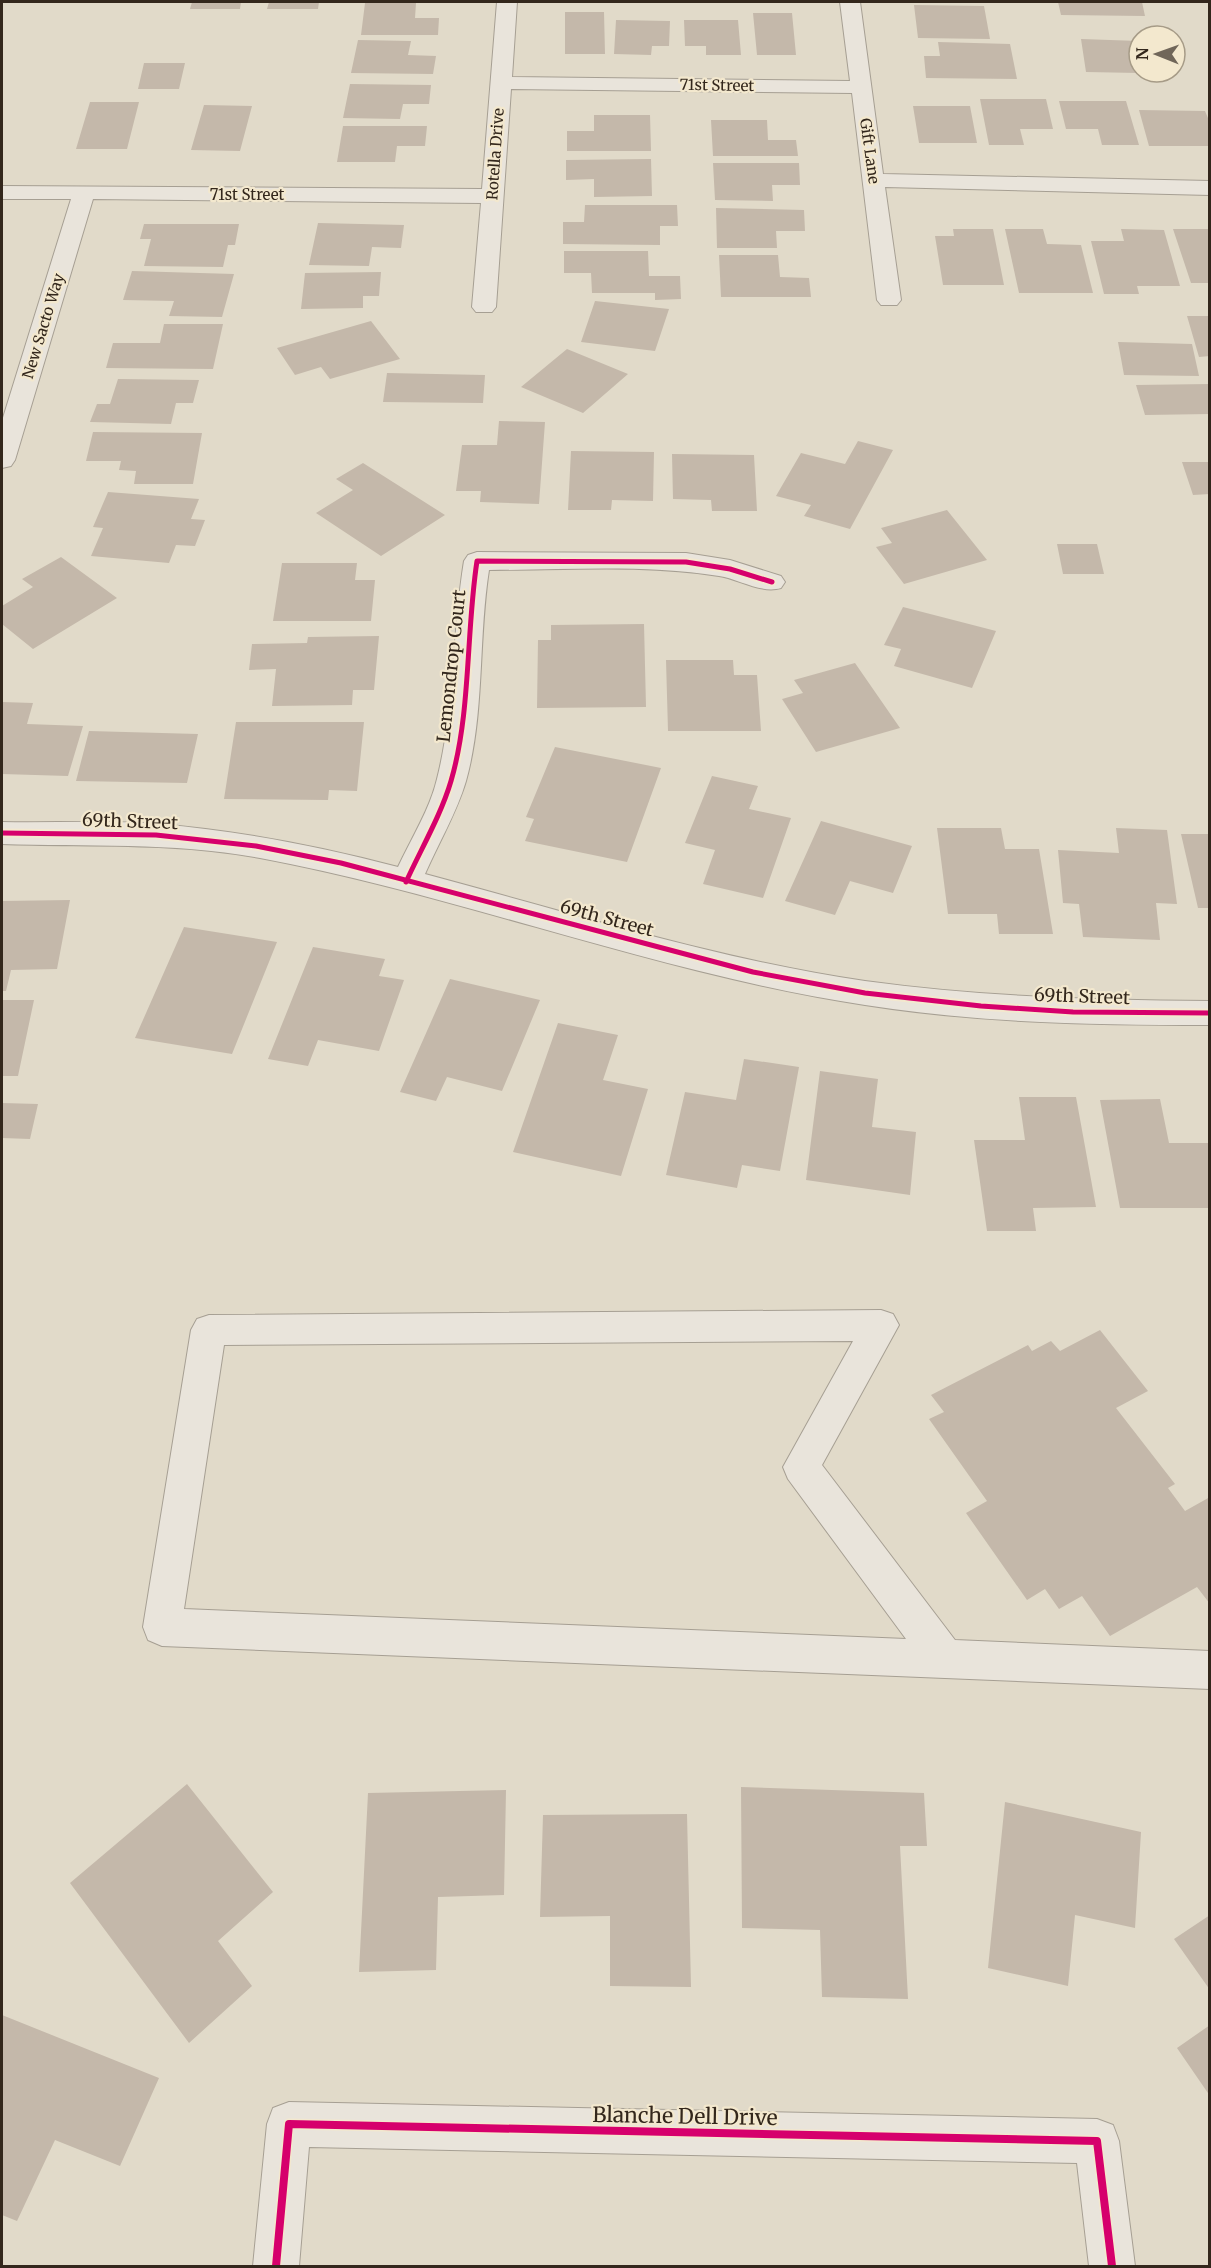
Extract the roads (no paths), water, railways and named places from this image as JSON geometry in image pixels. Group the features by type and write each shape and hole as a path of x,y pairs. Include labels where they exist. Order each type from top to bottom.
{"street":[{"name":"Rotella Drive","path":"484,307 507,2"},
{"name":"Gift Lane","path":"850,2 889,300"},
{"name":"71st Street","path":"501,83 861,87"},
{"path":"874,180 1209,188"},
{"name":"71st Street","path":"2,192 492,196"},
{"name":"New Sacto Way","path":"2,460 84,192"},
{"name":"Lemondrop Court","path":"406,882 450,782 459,743 470,606 477,561 686,561 730,569 772,582"},
{"name":"69th Street","path":"2,832 156,835 256,846 340,863 753,972 865,993 992,1007 1073,1012 1209,1013"},
{"path":"946,1661 801,1467 881,1325 209,1330 162,1627 946,1661 1209,1670"},
{"name":"Blanche Dell Drive","path":"276,2266 289,2124 1097,2141 1112,2266"}]}
